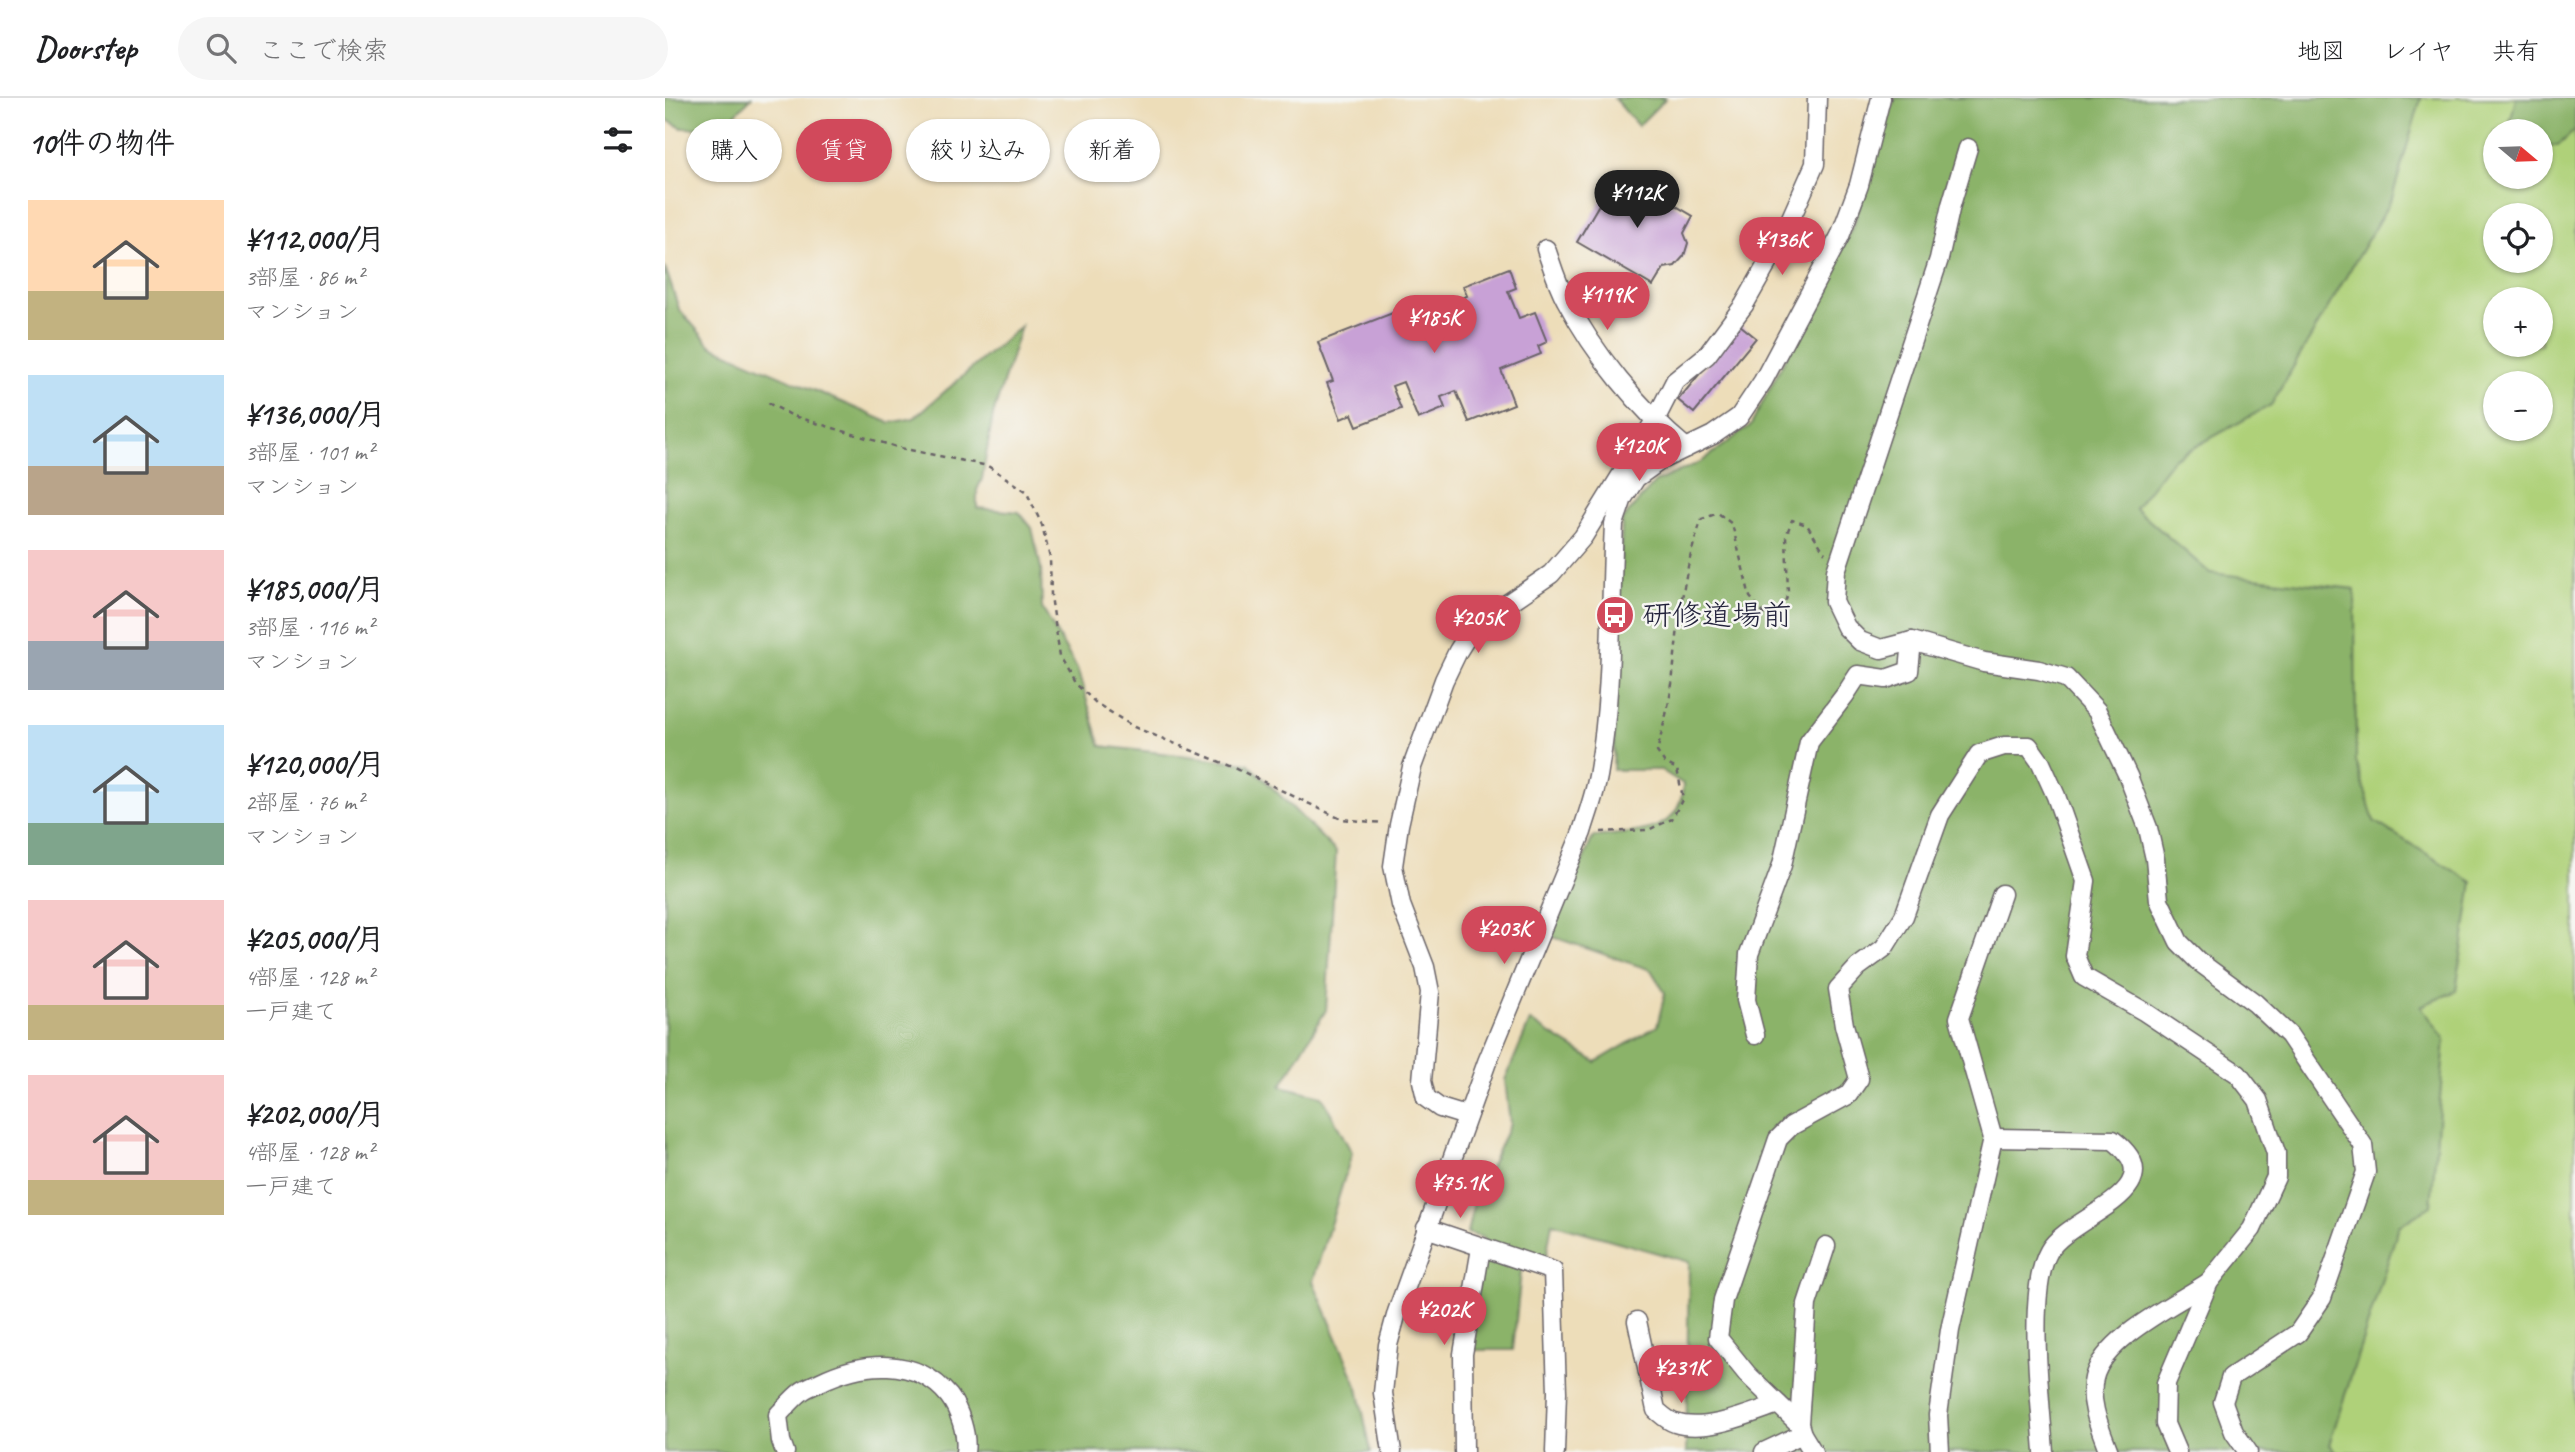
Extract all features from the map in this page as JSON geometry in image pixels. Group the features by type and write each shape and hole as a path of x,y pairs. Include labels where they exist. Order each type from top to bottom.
{"street":[{"path":"1466,1116 1440,1108 1426,1098 1422,1081 1430,992 1425,967 1401,905 1393,866 1412,767 1458,651 1473,628 1551,575 1583,537 1654,422 1675,381 1707,355 1744,305 1783,236 1815,164 1817,98"},
{"path":"1391,1452 1383,1393 1388,1345 1466,1116 1582,832 1599,771 1607,698 1614,524 1623,498 1636,478 1661,460 1713,435 1739,417 1763,381 1840,236 1859,185 1881,98"},
{"path":"1968,148 1939,259 1836,571 1834,602 1846,627 1860,641 1881,649 1912,641 1984,662 2039,670 2066,678 2097,711 2128,776 2148,828 2155,859 2159,900 2179,942 2199,961 2255,1003 2289,1035 2363,1145 2366,1172 2322,1298 2298,1333 2231,1377 2223,1402 2234,1432 2248,1452"},
{"path":"1546,249 1564,297 1584,334 1654,422 1686,448"},
{"path":"1755,1035 1747,1000 1749,954 1782,865 1809,742 1858,674 1886,679 1909,671 1912,641"},
{"path":"1814,1452 1800,1429 1747,1374 1718,1338 1723,1300 1778,1139 1791,1126 1848,1096 1859,1079 1844,1025 1838,989 1858,967 1884,948 1904,916 1940,816 1979,754 2004,746 2029,746 2041,763 2086,881 2075,956 2084,977 2145,1012 2238,1074 2258,1100 2276,1153 2276,1177 2252,1229 2209,1282 2167,1383 2165,1424 2177,1452"},
{"path":"1940,1452 1938,1415 1950,1330 1993,1138 1959,1018 2002,894"},
{"path":"1993,1138 2113,1140 2129,1152 2134,1172 2127,1192 2078,1225 2049,1249 2039,1278 2037,1337 2044,1452"},
{"path":"1426,1228 1553,1271 1557,1392 1555,1452"},
{"path":"1800,1429 1807,1304 1826,1245"},
{"path":"1464,1452 1463,1354 1481,1248"},
{"path":"2109,1452 2093,1399 2094,1377 2105,1356 2119,1341 2209,1282"},
{"path":"1637,1321 1656,1410 1671,1422 1689,1426 1729,1421 1778,1404"},
{"path":"785,1452 778,1415 802,1391 837,1373 875,1364 910,1368 940,1386 957,1406 966,1444 965,1452"},
{"path":"1764,1452 1800,1429"}],"path":[{"path":"768,403 793,416 900,447 988,466 1026,491 1042,525 1050,558 1051,596 1060,656 1075,683 1096,703 1134,727 1235,768 1341,819 1399,825"},
{"path":"1582,832 1648,830 1672,820 1683,798 1677,769 1665,763 1657,752 1672,686 1674,652 1691,549 1702,519 1718,513 1732,524 1750,597 1769,620 1780,617 1788,593 1786,536 1792,520 1807,525 1836,571"}],"green space":[{"path":"665,98 751,98 731,119 686,119 686,128 665,119"},
{"path":"1614,98 1665,98 1665,99 1638,126"},
{"path":"1895,98 2421,98 2392,198 2271,405 2173,459 2135,508 2210,573 2355,589 2356,761 2374,821 2472,882 2456,991 2421,1006 2445,1039 2431,1206 2399,1226 2329,1445 2336,1452 1686,1452 1689,1262 1552,1223 1546,1258 1523,1252 1513,1350 1469,1350 1484,1238 1467,1233 1474,1202 1510,1124 1505,1080 1530,1021 1596,1062 1657,1026 1665,993 1651,970 1550,936 1593,837 1639,831 1665,822 1680,801 1683,784 1661,770 1613,770 1622,520 1655,482 1701,462 1751,425 1854,224"},
{"path":"2370,98 2575,98 2575,1452 2276,1452 2093,503"},
{"path":"2516,98 2575,98 2575,130 2560,144 2553,146 2553,119 2511,119"},
{"path":"665,267 679,309 711,346 890,423 914,418 1021,326 993,415 982,479 977,490 977,508 1019,512 1032,528 1041,568 1042,608 1077,669 1101,746 1248,763 1336,852 1326,1010 1281,1086 1322,1096 1352,1153 1313,1281 1358,1388 1371,1452 665,1452"}],"building":[{"path":"1618,172 1693,216 1684,233 1688,243 1684,256 1675,266 1664,268 1653,286 1577,242"},
{"path":"1509,268 1516,288 1508,291 1519,318 1535,312 1547,342 1538,346 1541,354 1501,370 1514,404 1469,422 1456,391 1441,397 1445,408 1418,419 1403,382 1392,386 1401,409 1357,426 1352,414 1341,419 1327,383 1333,381 1318,342 1431,298 1435,308 1467,296 1463,286"},
{"path":"1740,325 1756,338 1694,413 1678,400"}],"place":[{"name":"研修道場前","path":"1615,615"}]}
